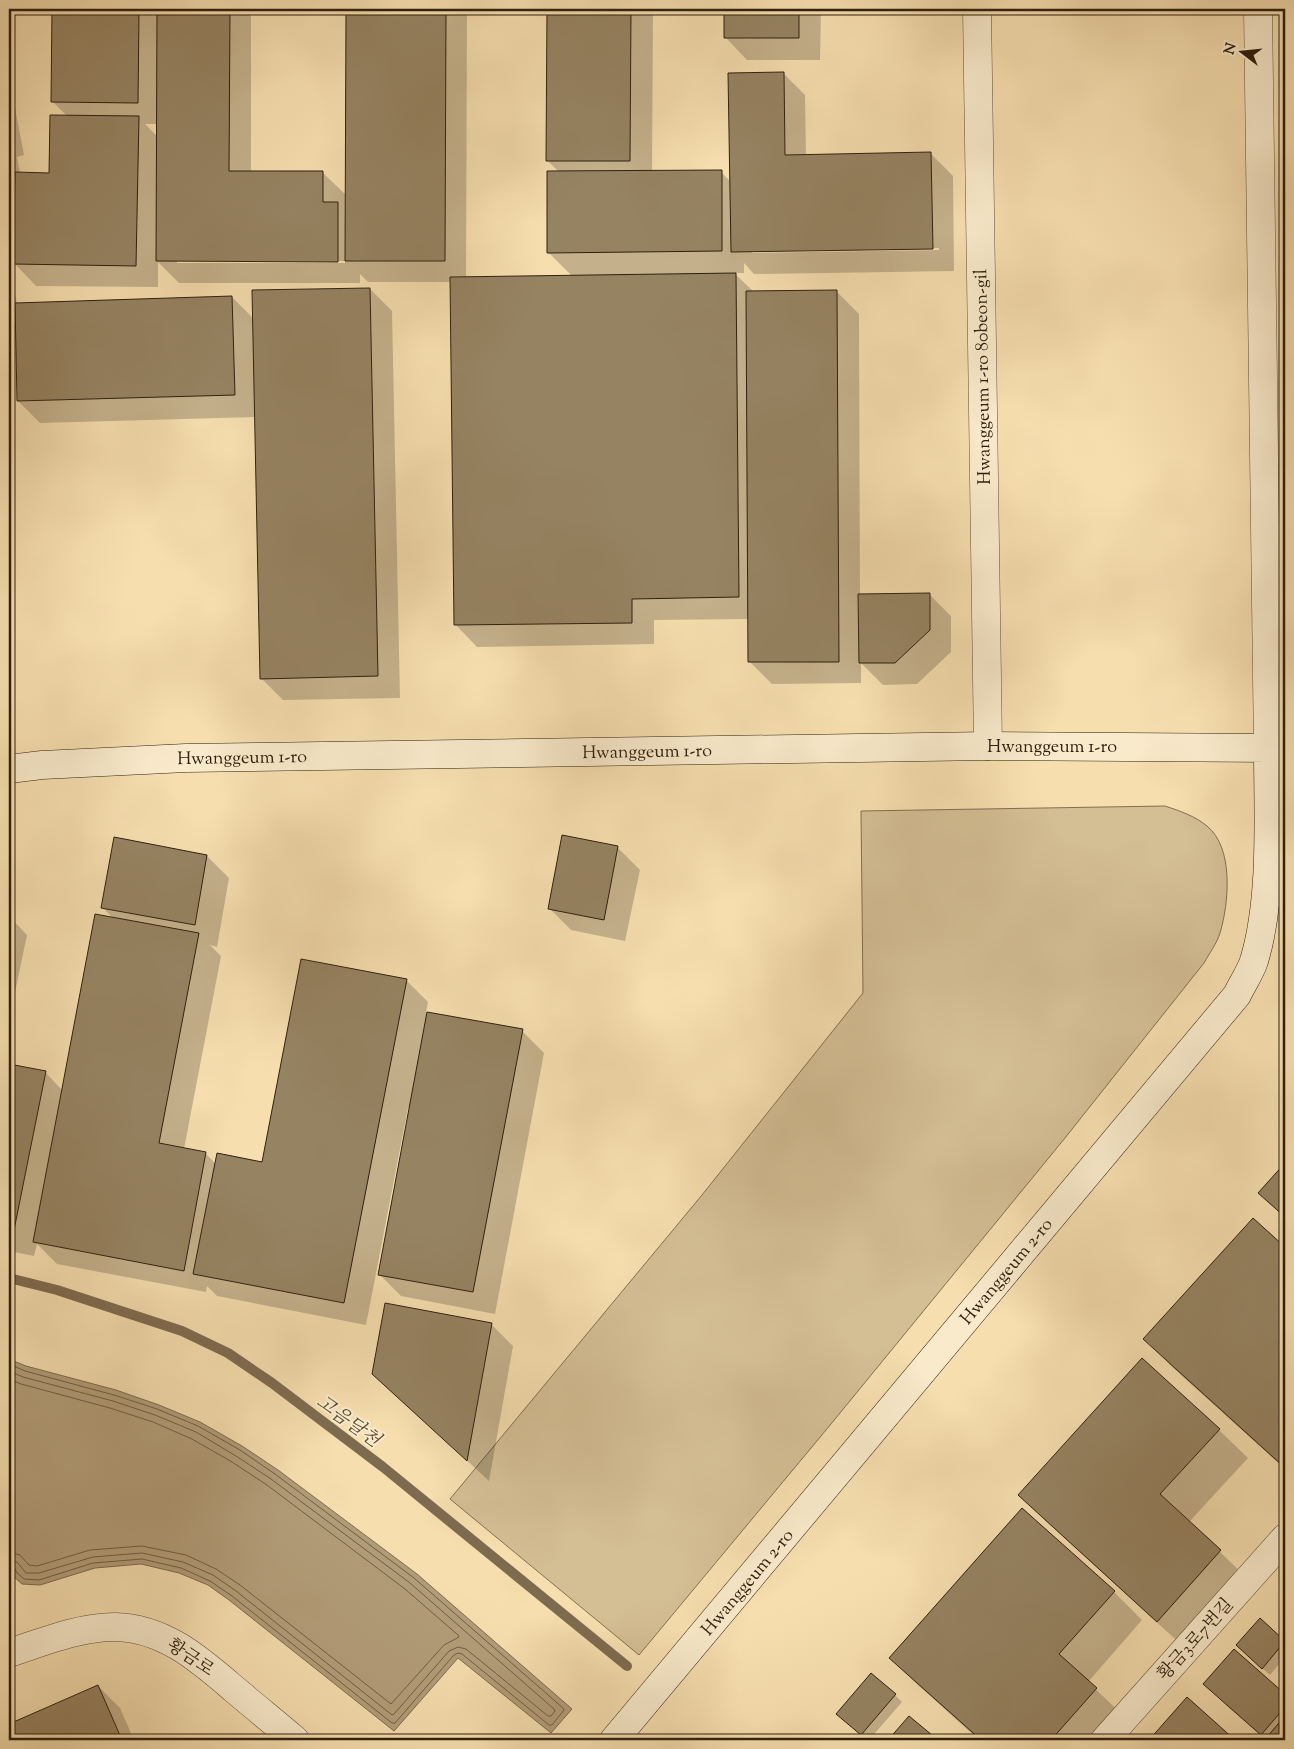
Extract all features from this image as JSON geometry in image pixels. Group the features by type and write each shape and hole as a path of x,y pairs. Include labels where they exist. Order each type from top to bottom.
{"street":[{"name":"Hwanggeum 1-ro 80beon-gil","path":"977,9 988,746"},
{"name":"Hwanggeum 2-ro","path":"614,1740 1236,995 1253,962 1263,918 1277,748 1258,9"},
{"name":"Hwanggeum 1-ro","path":"9,768 186,758 988,746 1277,748"},
{"name":"황금3로7번길","path":"1105,1740 1285,1538"},
{"name":"황금로","path":"9,1653 81,1631 116,1627 146,1631 171,1641 196,1656 295,1740"}],"shaded area":[{"path":"1165,806 1202,822 1216,836 1222,848 1227,876 1226,907 1217,941 1204,963 1065,1138 639,1655 450,1499 702,1195 863,993 861,811"}],"water":[{"path":"9,1359 26,1366 116,1390 159,1405 200,1422 242,1446 278,1470 417,1574 572,1709 551,1733 458,1658 394,1731 229,1600 208,1585 179,1573 141,1564 95,1568 40,1585 22,1584 12,1575 9,1561"}],"building":[{"path":"52,9 139,9 138,103 51,102"},
{"path":"157,9 230,9 229,171 323,171 323,202 338,202 338,262 156,261"},
{"path":"346,9 446,9 445,261 345,261"},
{"path":"547,9 631,9 630,161 546,161"},
{"path":"724,9 799,9 799,38 724,38"},
{"path":"784,72 785,155 931,152 933,249 731,252 728,73"},
{"path":"50,115 139,116 136,266 13,264 15,172 49,173"},
{"path":"722,170 722,251 547,253 547,171"},
{"path":"736,273 739,597 632,599 632,623 454,625 450,277"},
{"path":"370,288 378,676 260,679 252,290"},
{"path":"837,290 839,662 748,662 746,291"},
{"path":"232,296 235,395 17,401 15,303"},
{"path":"930,593 930,630 895,663 859,663 858,594"},
{"path":"562,835 618,846 604,920 548,909"},
{"path":"114,837 207,855 195,925 101,908"},
{"path":"95,914 199,933 159,1143 206,1152 184,1271 33,1242"},
{"path":"301,959 407,979 344,1303 193,1274 217,1153 262,1162"},
{"path":"427,1012 523,1029 473,1292 378,1275"},
{"path":"9,1064 46,1071 13,1235 9,1234"},
{"path":"1285,1163 1285,1217 1258,1193"},
{"path":"1253,1218 1285,1247 1285,1468 1143,1339"},
{"path":"385,1303 492,1323 467,1461 372,1374"},
{"path":"1142,1358 1220,1429 1160,1494 1221,1550 1157,1622 1018,1495"},
{"path":"1022,1508 1115,1591 1059,1654 1097,1688 1051,1740 981,1740 889,1658"},
{"path":"1260,1618 1285,1641 1262,1669 1236,1645"},
{"path":"1234,1649 1285,1694 1285,1707 1261,1735 1203,1684"},
{"path":"871,1673 896,1694 861,1735 836,1714"},
{"path":"98,1685 122,1740 9,1740 9,1724"},
{"path":"1187,1697 1235,1740 1149,1740"},
{"path":"909,1716 938,1740 888,1740"},
{"path":"1285,1716 1285,1740 1269,1740 1266,1738"}],"waterway":[{"name":"고음달천","path":"9,1278 57,1290 182,1331 228,1353 272,1383 383,1467 627,1666"}]}
